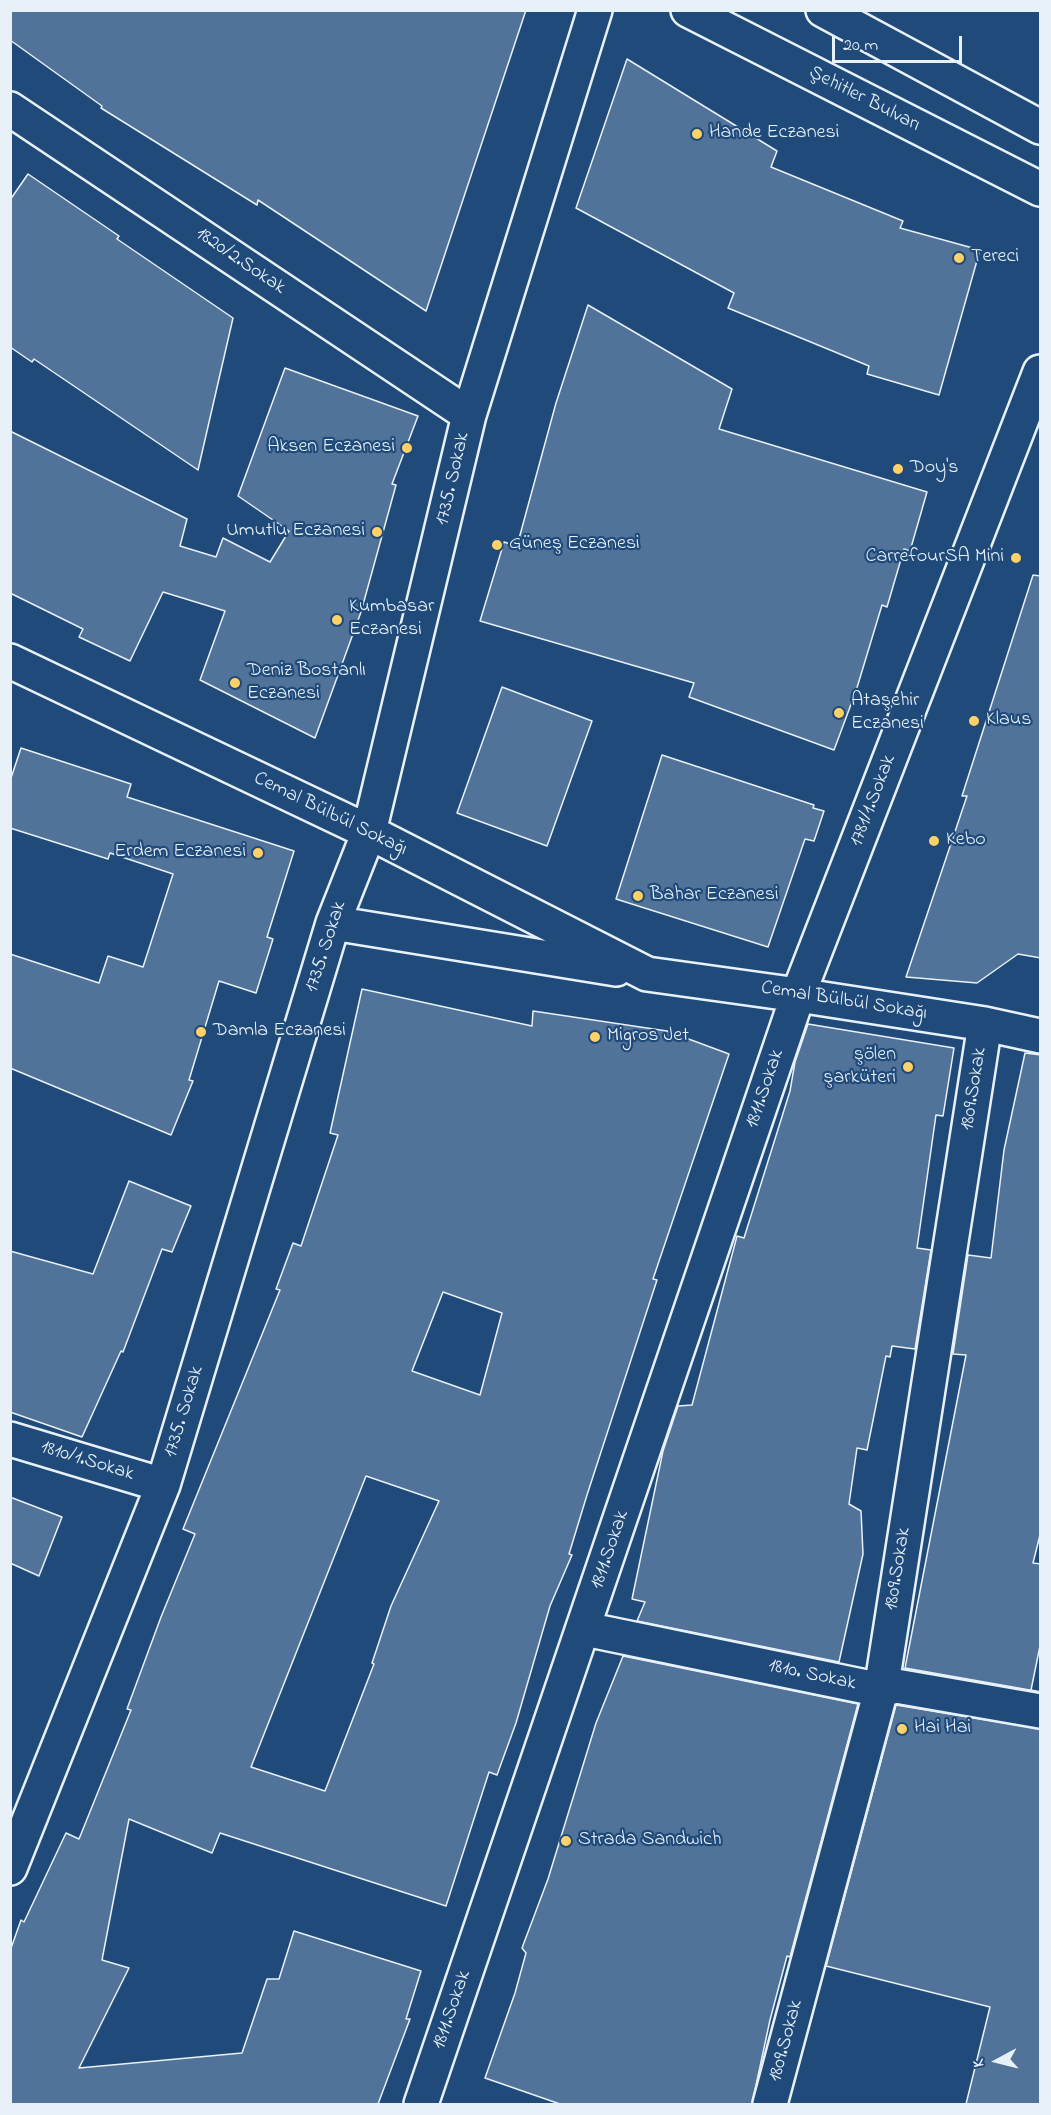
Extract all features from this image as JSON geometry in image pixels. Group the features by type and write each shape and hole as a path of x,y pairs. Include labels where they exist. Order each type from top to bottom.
{"street":[{"name":"1735. Sokak","path":"10,1868 163,1485 333,923 369,832 469,415 595,10"},
{"name":"Şehitler Bulvarı","path":"688,10 1041,189"},
{"path":"823,10 1041,127"},
{"name":"1820/2.Sokak","path":"10,109 469,415"},
{"name":"1781/1.Sokak","path":"798,994 1041,372"},
{"name":"Cemal Bülbül Sokağı","path":"10,661 369,832 647,974"},
{"name":"Cemal Bülbül Sokağı","path":"333,923 647,974 798,994 985,1024 1041,1036"},
{"name":"1811.Sokak","path":"421,2104 585,1629 798,994"},
{"name":"1809.Sokak","path":"770,2104 880,1690 985,1024"},
{"name":"1810/1.Sokak","path":"10,1439 163,1485"},
{"name":"1810. Sokak","path":"585,1629 880,1690 896,1686 1041,1711"}],"building":[{"path":"10,10 526,10 426,311 258,200 257,205 101,108 102,106 10,40"},
{"path":"627,59 777,151 771,167 903,221 900,228 980,250 939,395 867,374 869,366 728,308 734,293 576,208"},
{"path":"28,174 119,236 117,239 233,318 198,470 34,359 32,362 10,347 10,200"},
{"path":"588,305 732,389 719,429 927,492 910,551 904,549 887,607 882,605 856,691 834,750 689,697 694,683 480,621 504,542 517,546 556,403"},
{"path":"285,368 418,416 392,484 396,485 361,612 315,738 200,680 225,611 163,592 130,661 79,637 83,629 10,593 10,431 187,519 180,546 216,557 223,538 270,562 289,531 238,496"},
{"path":"1033,575 1041,576 1041,958 1018,954 977,983 906,977 967,796 962,796"},
{"path":"502,687 592,721 547,846 457,813"},
{"path":"21,748 131,784 127,797 294,851 267,937 273,939 256,993 219,981 189,1080 193,1081 171,1135 10,1068 10,954 99,983 108,956 143,967 173,874 110,853 108,859 10,828 10,781"},
{"path":"662,755 814,805 813,808 824,811 814,841 805,839 768,947 616,899"},
{"path":"362,989 532,1026 533,1011 667,1031 729,1054 653,1279 657,1280 587,1495 569,1554 572,1555 550,1606 516,1723 497,1775 489,1772 446,1906 220,1833 212,1853 129,1819 102,1960 129,1968 79,2068 242,2053 267,1979 279,1979 294,1931 421,1971 406,2019 410,2019 378,2104 10,2104 10,1951 21,1920 24,1922 66,1833 79,1839 131,1710 127,1709 195,1534 183,1529 280,1290 276,1289 293,1243 301,1246 338,1135 330,1133","holes":["443,1292 502,1313 480,1395 412,1371","366,1476 439,1501 391,1606 372,1663 374,1664 325,1791 251,1767"]},
{"path":"808,1024 954,1048 943,1116 936,1115 917,1248 931,1250 915,1349 892,1346 890,1357 886,1356 867,1450 857,1448 849,1504 861,1511 863,1554 839,1662 637,1621 645,1602 632,1599 663,1451 678,1406 692,1405 737,1236 744,1238 790,1091 795,1062"},
{"path":"1025,1053 1041,1055 1041,1531 1033,1563 1041,1564 1041,1641 1031,1690 1041,1692 905,1668 966,1355 953,1354 968,1255 991,1258 1004,1150"},
{"path":"129,1181 191,1206 172,1252 162,1249 123,1352 121,1351 82,1437 10,1412 10,1251 93,1274"},
{"path":"10,1497 62,1517 39,1576 10,1563"},
{"path":"623,1656 858,1704 790,1957 787,1956 770,2020 752,2104 560,2104 485,2078 515,1993 526,1953 522,1948 548,1879 596,1723"},
{"path":"896,1705 1041,1729 1041,2104 966,2104 990,2007 826,1966"}],"place":[{"name":"Hande Eczanesi","path":"697,134"},
{"name":"Tereci","path":"959,258"},
{"name":"Aksen Eczanesi","path":"407,448"},
{"name":"Doy's","path":"898,469"},
{"name":"Umutlu Eczanesi","path":"377,532"},
{"name":"Güneş Eczanesi","path":"497,545"},
{"name":"CarrefourSA Mini","path":"1016,558"},
{"name":"Kumbasar Eczanesi","path":"337,620"},
{"name":"Deniz Bostanlı Eczanesi","path":"235,683"},
{"name":"Ataşehir Eczanesi","path":"839,713"},
{"name":"Klaus","path":"974,721"},
{"name":"Kebo","path":"934,841"},
{"name":"Erdem Eczanesi","path":"258,853"},
{"name":"Bahar Eczanesi","path":"638,896"},
{"name":"Damla Eczanesi","path":"201,1032"},
{"name":"Migros Jet","path":"595,1037"},
{"name":"şölen şarküteri","path":"908,1067"},
{"name":"Hai Hai","path":"902,1729"},
{"name":"Strada Sandwich","path":"566,1841"}]}
